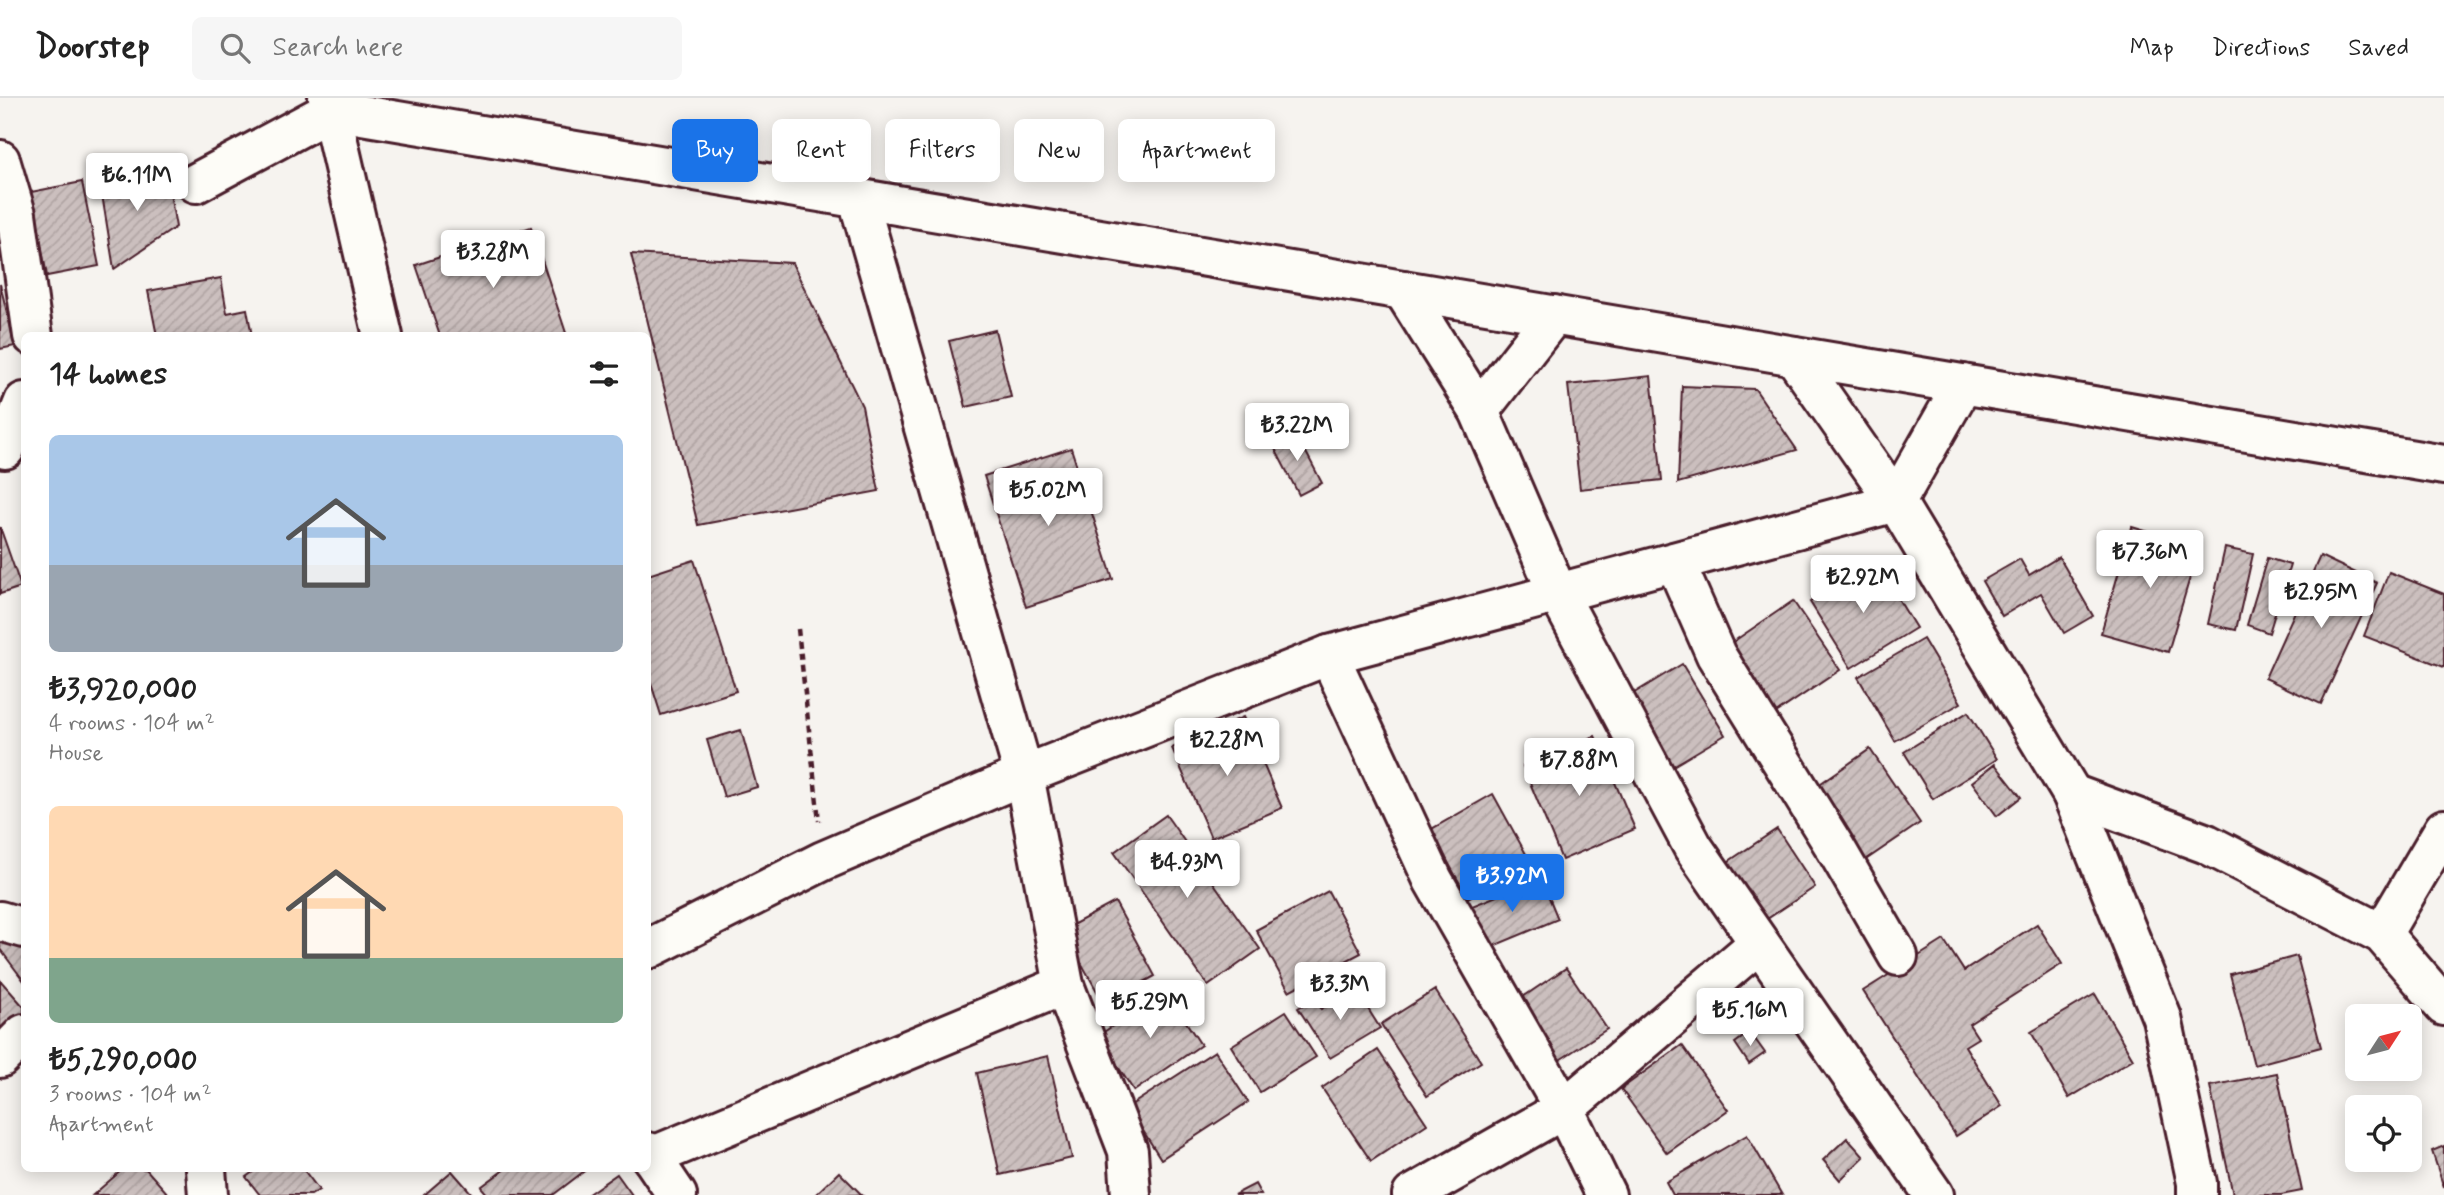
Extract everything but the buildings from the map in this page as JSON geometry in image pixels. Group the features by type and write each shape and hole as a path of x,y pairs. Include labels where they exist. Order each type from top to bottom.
{"street":[{"path":"196,183 330,104 858,199 2444,465"},
{"path":"330,104 382,332"},
{"path":"0,160 16,214 32,332"},
{"path":"858,199 1024,775 1064,985 1128,1151 1131,1195"},
{"path":"1403,290 1479,411 1558,594 1693,847 1934,1195"},
{"path":"1479,411 1554,315"},
{"path":"1794,356 1896,502 2072,794 2162,1018 2197,1183 2197,1195"},
{"path":"651,947 823,861 1024,775 1329,655 1896,502 1963,384"},
{"path":"5,449 21,409"},
{"path":"1675,562 1716,655 1836,849 1898,956"},
{"path":"1329,655 1433,880 1564,1109 1606,1195"},
{"path":"2072,794 2207,844 2382,934 2444,1006"},
{"path":"2382,934 2444,829"},
{"path":"0,921 21,927"},
{"path":"1412,1195 1564,1109 1758,944"},
{"path":"651,1153 1064,985"},
{"path":"0,1058 21,1037"},
{"path":"651,1157 677,1195"},
{"path":"206,1172 208,1195"}],"path":[{"path":"798,629 823,861"}]}
